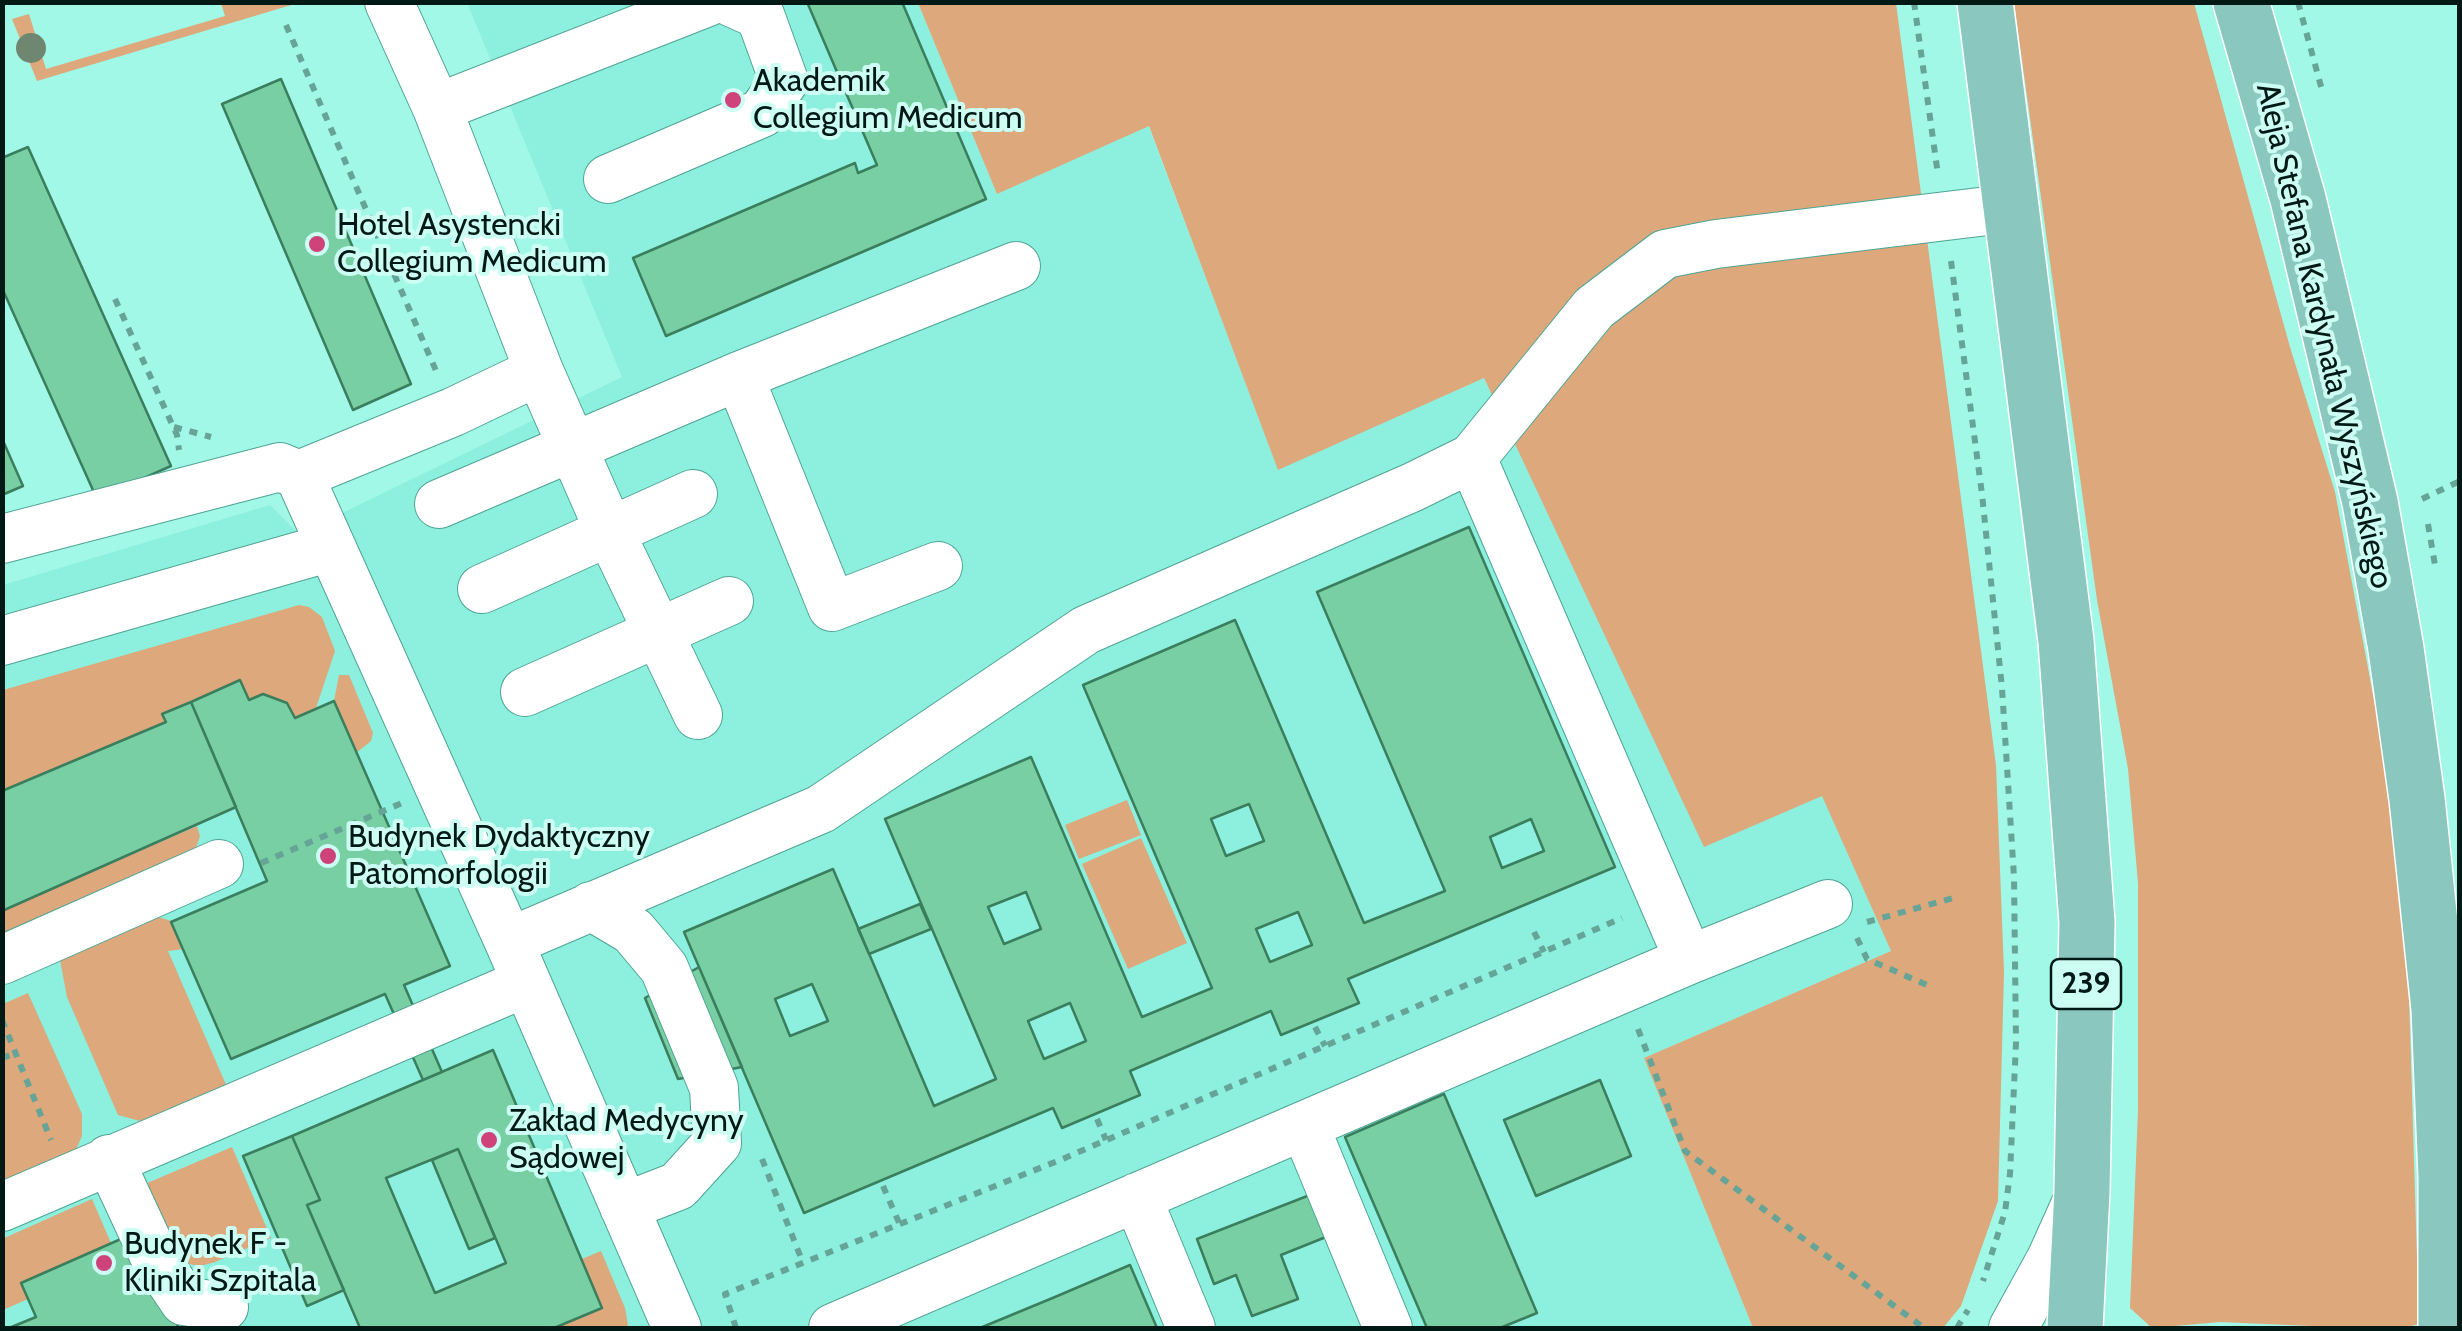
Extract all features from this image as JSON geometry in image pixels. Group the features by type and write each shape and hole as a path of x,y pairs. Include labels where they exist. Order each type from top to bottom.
{"main road":[{"name":"239","path":"1984,2 2066,641 2087,922 2075,1328"},
{"name":"Aleja Stefana Kardynała Wyszyńskiego","path":"2241,2 2303,218 2370,502 2396,649 2417,799 2439,1009 2453,1195 2446,1328"}],"street":[{"path":"390,2 437,108 539,371 609,530 698,715"},
{"path":"437,108 708,2"},
{"path":"608,179 762,113 784,80 760,15 731,2"},
{"path":"2,1206 517,963 591,906 821,809 1086,630 1472,458 1594,308 1665,254 1716,244 2012,208"},
{"path":"439,504 739,376 1016,266"},
{"path":"2,540 186,491 290,471 453,412 539,371"},
{"path":"739,376 832,607 938,566"},
{"path":"1472,458 1689,960"},
{"path":"290,471 332,547 677,1328"},
{"path":"482,589 692,494"},
{"path":"2,641 332,547"},
{"path":"525,692 730,601"},
{"path":"2,960 219,864"},
{"path":"833,1328 1828,904"},
{"path":"591,906 633,931 664,968 714,1088 716,1143 678,1186 624,1207"},
{"path":"1305,1128 1388,1328"},
{"path":"88,1168 184,1300 224,1307"},
{"path":"2013,1328 2082,1191"},
{"path":"1137,1197 1191,1328"}],"path":[{"path":"1914,2 1967,372 2002,688 2014,877 2016,1044 2010,1174 2005,1212 1982,1283"},
{"path":"286,26 453,412"},
{"path":"115,298 177,435 186,491"},
{"path":"2422,499 2460,481"},
{"path":"219,864 246,870 407,801 414,815"},
{"path":"1927,985 1867,959 1852,926 1957,897"},
{"path":"736,1328 726,1294 1106,1140 1663,900"},
{"path":"1534,932 1544,952"},
{"path":"1623,989 1685,1151 1924,1328"},
{"path":"2,1020 16,1053 88,1168"},
{"path":"1315,1027 1324,1046"},
{"path":"2,1058 16,1053"},
{"path":"1098,1119 1106,1140"},
{"path":"762,1158 803,1262"},
{"path":"883,1186 900,1225"},
{"path":"1957,1328 1974,1300"}],"shaded area":[{"path":"221,3 298,3 37,81 12,19 29,14 46,69 225,16"},
{"path":"918,3 997,194 1148,125 1278,469 1484,378 1704,846 1822,795 1891,951 1644,1058 1753,1328 3,1328 3,585 270,505 299,534 622,377 468,5"},
{"path":"918,3 1896,3 1996,765 2004,972 1998,1201 1961,1306 1943,1328 1753,1328 1644,1058 1891,951 1822,796 1704,847 1484,378 1278,470 1149,126 997,194"},
{"path":"2014,3 2194,3 2290,347 2335,492 2386,764 2409,996 2419,1324 2355,1328 2220,1322 2152,1328 2130,1308 2138,1110 2138,883 2128,769 2097,600"},
{"path":"299,605 322,617 335,651 316,708 295,718 287,703 264,694 249,700 239,680 163,713 166,722 3,791 3,690"},
{"path":"339,675 349,675 373,733 371,741 356,753 334,701"},
{"path":"1127,800 1141,835 1079,859 1065,825"},
{"path":"197,826 200,836 196,848 5,936 2,911"},
{"path":"1141,838 1187,943 1128,969 1082,864"},
{"path":"152,915 171,921 184,949 168,951 227,1087 140,1121 118,1115 67,997 60,960"},
{"path":"28,993 82,1114 82,1136 73,1156 3,1186 3,1004"},
{"path":"232,1147 271,1238 215,1262 189,1264 180,1260 145,1184"},
{"path":"92,1199 111,1243 22,1283 28,1299 3,1310 2,1239"},
{"path":"601,1251 625,1308 628,1325 554,1328 602,1308 582,1259"}],"building":[{"name":"Akademik Collegium Medicum","path":"807,2 902,2 986,199 666,336 633,258 855,163 858,173 877,165"},
{"name":"Hotel Asystencki Collegium Medicum","path":"281,79 411,384 353,410 222,104"},
{"path":"28,147 171,466 97,499 2,288 2,158"},
{"path":"2,444 23,486 2,495"},
{"path":"1469,527 1615,867 1348,979 1359,1003 1281,1035 1271,1011 1130,1071 1140,1095 1062,1128 1053,1108 804,1213 684,932 833,869 934,1106 996,1079 885,819 1031,757 1142,1017 1212,988 1083,685 1235,620 1364,923 1445,891 1317,592","holes":["1249,804 1264,841 1226,856 1211,819","1531,819 1544,851 1502,868 1490,837","1026,892 1041,929 1004,944 988,907","1298,912 1312,945 1270,962 1256,929","812,984 828,1021 790,1036 775,999","1070,1003 1086,1041 1044,1059 1028,1021"]},
{"name":"Budynek Dydaktyczny Patomorfologii","path":"240,680 249,700 263,694 287,703 295,718 334,701 450,966 404,985 442,1072 423,1080 385,994 231,1059 171,922 267,881 191,702"},
{"path":"191,702 236,807 2,911 2,791 166,722 162,714"},
{"path":"920,904 931,929 869,954 858,929"},
{"path":"699,967 742,1067 678,1079 645,998"},
{"path":"493,1050 602,1308 554,1328 360,1328 307,1205 320,1200 292,1136","holes":["458,1149 506,1263 435,1293 386,1178"]},
{"path":"1600,1080 1631,1156 1536,1196 1504,1120"},
{"path":"1444,1094 1537,1313 1500,1328 1427,1328 1345,1137"},
{"path":"292,1136 320,1200 307,1205 344,1290 307,1306 243,1156"},
{"path":"458,1149 495,1238 469,1249 432,1160"},
{"path":"1315,1193 1331,1235 1281,1255 1298,1299 1252,1316 1236,1275 1214,1284 1197,1239"},
{"name":"Budynek F - Kliniki Szpitala","path":"130,1235 179,1328 9,1328 36,1317 21,1283"},
{"path":"1130,1265 1157,1328 980,1328 1055,1297"}],"place":[{"name":"Akademik Collegium Medicum","path":"733,100"},
{"name":"Hotel Asystencki Collegium Medicum","path":"317,244"},
{"name":"Budynek Dydaktyczny Patomorfologii","path":"328,856"},
{"name":"Zakład Medycyny Sądowej","path":"489,1140"},
{"name":"Budynek F - Kliniki Szpitala","path":"104,1263"}]}
